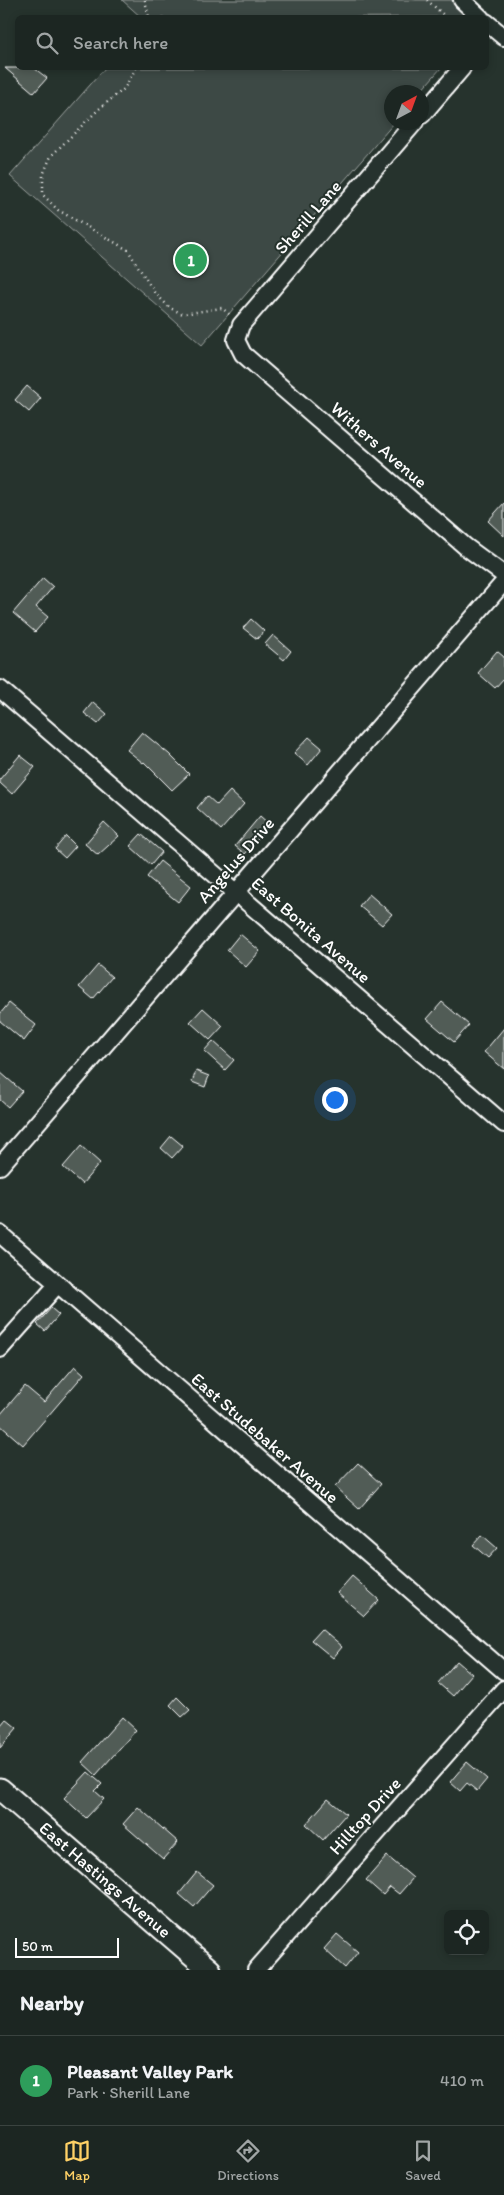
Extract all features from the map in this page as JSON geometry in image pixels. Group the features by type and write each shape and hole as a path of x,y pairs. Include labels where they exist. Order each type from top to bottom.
{"main road":[{"name":"East Hastings Avenue","path":"3,1798 210,1970"}],"street":[{"path":"462,0 478,15"},
{"path":"429,107 460,70"},
{"name":"Sherill Lane","path":"236,340 241,325 408,130"},
{"name":"Withers Avenue","path":"236,340 243,354 466,547 504,575"},
{"name":"Angelus Drive","path":"0,1166 504,582"},
{"name":"East Bonita Avenue","path":"0,689 504,1124"},
{"name":"East Studebaker Avenue","path":"0,1234 504,1671"},
{"path":"0,1349 58,1285"},
{"name":"Hilltop Drive","path":"256,1970 504,1689"}],"path":[{"path":"145,0 148,15"},
{"path":"427,0 444,15"},
{"path":"135,70 124,89 99,109 51,156 43,175 43,195 58,210 128,250 154,292 170,308 182,314 222,308 230,315"}],"shaded area":[{"path":"122,0 451,0 466,15 139,15"},
{"path":"103,70 439,70 426,85 384,85 384,130 388,130 202,345 10,176"}],"building":[{"path":"5,68 37,70 47,78 34,93"},
{"path":"27,386 41,398 29,412 15,400"},
{"path":"504,503 504,536 488,521"},
{"path":"43,578 53,587 36,607 48,617 35,632 13,613"},
{"path":"251,619 264,631 257,639 243,628"},
{"path":"273,635 291,651 284,660 265,644"},
{"path":"497,651 504,657 504,678 495,688 478,673"},
{"path":"93,702 107,714 98,724 84,713"},
{"path":"142,732 169,754 189,774 172,790 144,762 127,750"},
{"path":"309,737 322,748 308,765 294,753"},
{"path":"20,755 35,767 12,794 0,783 0,779"},
{"path":"230,791 244,804 221,830 197,808 207,796 217,805"},
{"path":"260,816 270,825 245,854 235,846"},
{"path":"104,822 119,836 98,855 85,844"},
{"path":"141,834 162,852 151,865 130,846"},
{"path":"66,836 76,846 65,858 55,849"},
{"path":"160,861 191,886 178,902 147,877"},
{"path":"369,894 392,914 382,925 359,906"},
{"path":"240,934 260,951 246,967 227,950"},
{"path":"98,965 112,977 93,999 79,987"},
{"path":"442,1002 469,1025 454,1042 427,1019"},
{"path":"9,1003 36,1025 24,1041 0,1021 0,1014"},
{"path":"203,1008 223,1026 210,1040 190,1022"},
{"path":"504,1028 504,1069 484,1052"},
{"path":"213,1041 234,1060 225,1070 204,1051"},
{"path":"196,1071 209,1076 205,1087 192,1082"},
{"path":"0,1072 22,1091 8,1107 0,1100"},
{"path":"171,1136 183,1146 172,1158 161,1148"},
{"path":"81,1146 100,1163 82,1184 63,1167"},
{"path":"51,1308 59,1315 45,1331 37,1324"},
{"path":"75,1366 84,1374 23,1445 0,1425 0,1415 25,1386 44,1402"},
{"path":"358,1463 381,1484 359,1509 335,1487"},
{"path":"482,1535 497,1548 488,1558 473,1545"},
{"path":"352,1576 379,1600 364,1616 337,1593"},
{"path":"321,1629 342,1647 333,1658 311,1640"},
{"path":"457,1661 472,1674 453,1696 438,1683"},
{"path":"177,1697 190,1710 182,1717 170,1705"},
{"path":"122,1717 136,1730 96,1775 82,1762"},
{"path":"6,1719 17,1728 0,1748 0,1726"},
{"path":"467,1762 487,1779 477,1791 467,1783 460,1791 450,1782"},
{"path":"88,1772 102,1784 95,1791 104,1799 86,1818 64,1798"},
{"path":"328,1799 346,1814 323,1840 306,1824"},
{"path":"138,1807 178,1842 163,1859 123,1824"},
{"path":"387,1856 413,1878 399,1894 390,1887 383,1895 366,1880"},
{"path":"197,1872 213,1885 194,1907 179,1894"},
{"path":"337,1934 358,1952 345,1968 324,1949"}],"place":[{"name":"Pleasant Valley Park","path":"191,260"}]}
